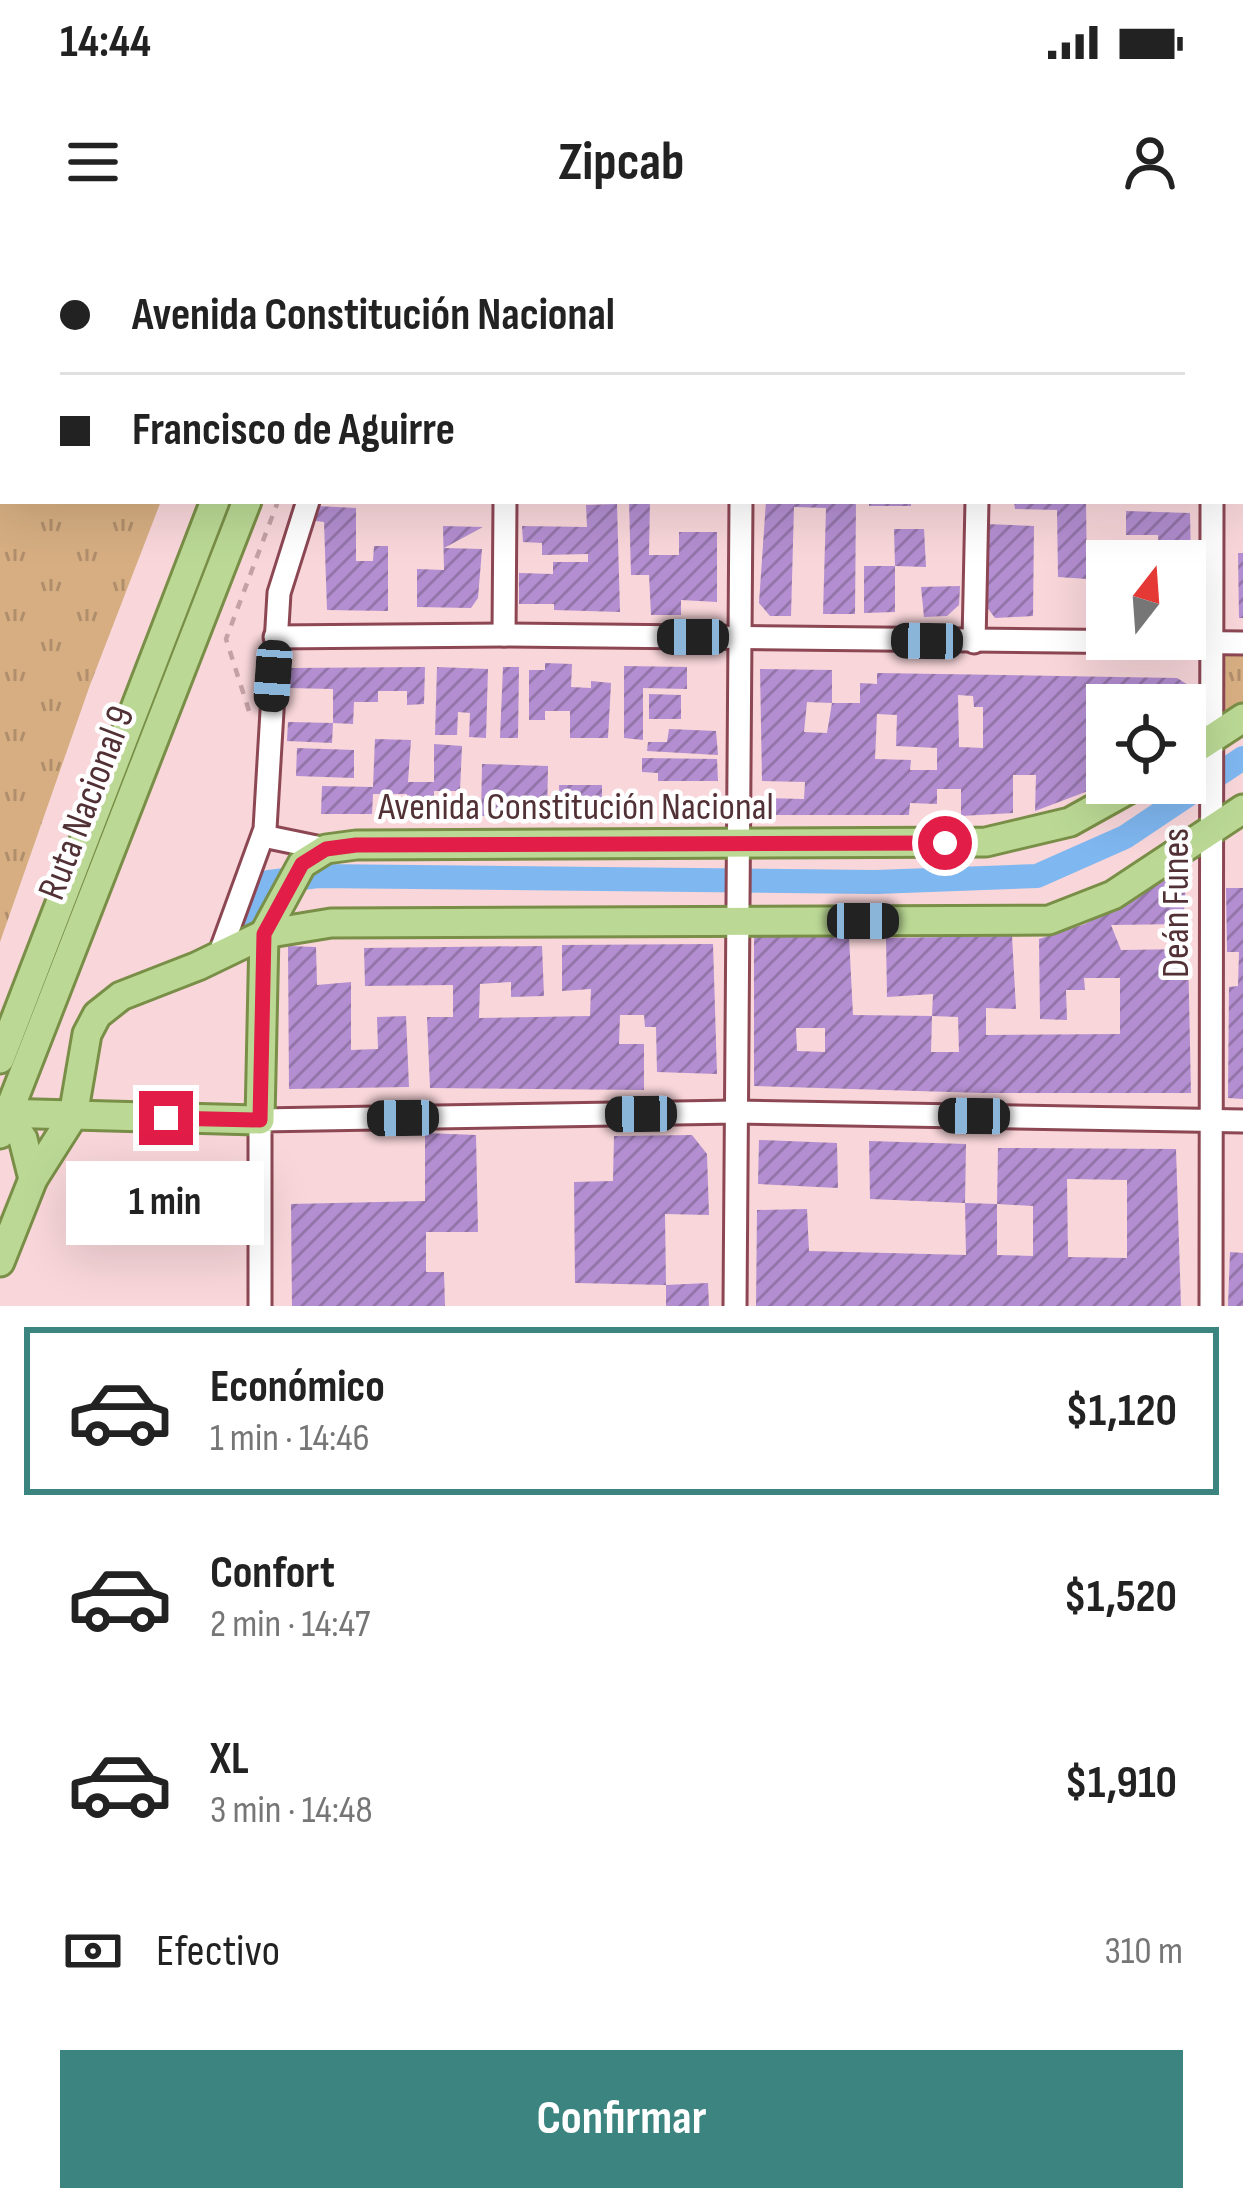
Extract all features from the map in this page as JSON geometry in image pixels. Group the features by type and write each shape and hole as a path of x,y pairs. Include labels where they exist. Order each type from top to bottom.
{"main road":[{"name":"Ruta Nacional 9","path":"0,1059 214,504"},
{"name":"Ruta Nacional 9","path":"2,1121 246,504"},
{"path":"1206,744 1243,718"},
{"name":"Avenida Constitución Nacional","path":"314,857 356,845 741,855 1012,839 1070,822 1102,804"},
{"path":"270,922 740,912 1049,920 1113,896 1243,809"},
{"path":"0,1262 33,1179 73,1116 87,1034 97,1016 121,996 218,958 270,922 314,857"},
{"path":"2,1121 73,1116 260,1120 270,922"},
{"path":"2,1121 23,1139 33,1179"}],"street":[{"path":"218,958 263,836 282,575 307,504"},
{"path":"504,635 505,504"},
{"path":"735,1306 742,504"},
{"path":"974,642 977,504"},
{"name":"Deán Funes","path":"1210,1306 1212,504"},
{"path":"275,637 1243,643"},
{"path":"263,836 314,857"},
{"path":"260,1306 260,1120 736,1112 1243,1121"}],"path":[{"path":"251,725 226,639 277,504"}],"green space":[{"path":"0,504 160,504 90,685 0,942"},
{"path":"1212,644 1243,644 1243,717 1213,737"}],"building":[{"path":"617,504 620,612 519,604 519,573 553,574 553,562 588,562 588,554 542,555 542,543 523,542 522,526 587,527 586,505"},
{"path":"629,504 650,504 649,555 679,555 679,532 717,532 717,602 681,600 681,615 651,615 649,575 631,575"},
{"path":"766,504 856,504 855,614 823,614 826,508 794,507 791,616 770,616 759,603"},
{"path":"1014,504 1086,504 1086,579 1058,577 1057,510 1015,509"},
{"path":"317,506 356,508 356,561 373,561 374,546 388,546 388,611 327,610 324,522 316,521"},
{"path":"1126,511 1190,513 1191,540 1126,535"},
{"path":"986,524 1034,526 1033,616 995,618 986,606"},
{"path":"443,526 483,527 444,548 482,549 478,598 471,608 417,607 417,569 444,570"},
{"path":"894,529 924,529 926,567 895,566"},
{"path":"1238,553 1243,553 1243,618 1239,618"},
{"path":"864,566 895,566 895,612 864,613"},
{"path":"960,586 959,605 947,616 924,617 921,587"},
{"path":"545,663 572,664 571,687 591,688 591,681 611,683 608,738 570,738 570,711 545,711 545,720 529,720 529,670 545,670"},
{"path":"624,666 687,667 687,689 643,688 643,740 624,738"},
{"path":"425,667 424,704 407,705 407,691 378,691 378,702 354,702 353,724 333,723 333,689 288,688 291,668"},
{"path":"437,667 488,669 486,738 469,737 470,713 458,712 457,735 435,735"},
{"path":"503,667 519,667 518,738 500,738"},
{"path":"760,669 832,670 832,703 860,703 860,683 877,684 877,673 1177,678 1187,684 1086,684 1086,792 1035,811 1036,775 1013,775 1013,813 961,816 961,789 937,789 937,804 910,803 909,815 763,815 762,798 804,799 805,782 762,781","holes":["958,695 973,696 974,707 983,707 983,748 959,747","807,702 832,703 827,733 804,732","877,714 897,715 896,746 937,748 937,770 910,770 911,760 875,759"]},
{"path":"649,694 681,695 681,719 649,719"},
{"path":"288,722 333,723 332,743 287,741"},
{"path":"669,729 716,731 718,755 647,751 648,742 667,742"},
{"path":"375,739 411,740 408,782 434,782 434,744 462,746 460,791 434,791 434,808 407,807 407,794 373,794 372,814 321,814 322,786 373,787"},
{"path":"297,748 354,750 354,778 296,776"},
{"path":"642,758 717,759 718,781 658,781 658,773 642,772"},
{"path":"482,764 548,766 547,816 481,816"},
{"path":"559,785 602,785 602,815 560,812"},
{"path":"1162,879 1186,885 1183,924 1111,925 1121,950 1188,949 1191,1093 754,1086 754,937 849,937 853,1015 932,1016 933,994 887,997 886,938 1012,936 1016,1009 986,1008 986,1035 1120,1034 1120,978 1084,978 1085,990 1066,990 1067,1020 1040,1019 1039,939 1085,924","holes":["932,1016 958,1017 959,1052 931,1052","796,1028 825,1028 825,1052 797,1051"]},
{"path":"1226,888 1243,888 1243,1099 1228,1098 1229,987 1238,986 1239,952 1227,952"},
{"path":"713,944 717,1074 657,1072 656,1027 645,1027 644,1015 620,1015 619,1044 644,1044 644,1090 430,1088 427,1017 453,1017 453,985 365,986 364,948 542,946 544,996 511,997 511,982 480,984 479,1018 590,1016 591,989 562,991 562,945"},
{"path":"288,946 316,947 317,985 351,982 351,1050 378,1049 377,1017 406,1016 409,1087 289,1089"},
{"path":"425,1133 476,1135 478,1232 426,1232 426,1272 444,1272 445,1306 292,1306 291,1204 425,1201"},
{"path":"692,1135 707,1154 709,1215 665,1214 666,1285 575,1283 574,1182 613,1181 614,1136"},
{"path":"759,1140 837,1143 838,1188 758,1184"},
{"path":"869,1141 966,1144 965,1203 870,1199"},
{"path":"998,1148 1176,1149 1181,1306 756,1306 757,1210 807,1209 809,1251 966,1255 965,1203 997,1204","holes":["1067,1179 1127,1180 1127,1258 1068,1257","997,1204 1033,1206 1033,1256 997,1255"]},
{"path":"1230,1252 1243,1253 1243,1306 1228,1306"},
{"path":"708,1283 709,1306 666,1306 666,1285"}],"waterway":[{"path":"226,945 269,882 318,876 876,882 1037,876 1125,837 1243,758"}],"route":[{"path":"166,1118 260,1120 264,934 302,864 326,849 356,845 945,843"}]}
